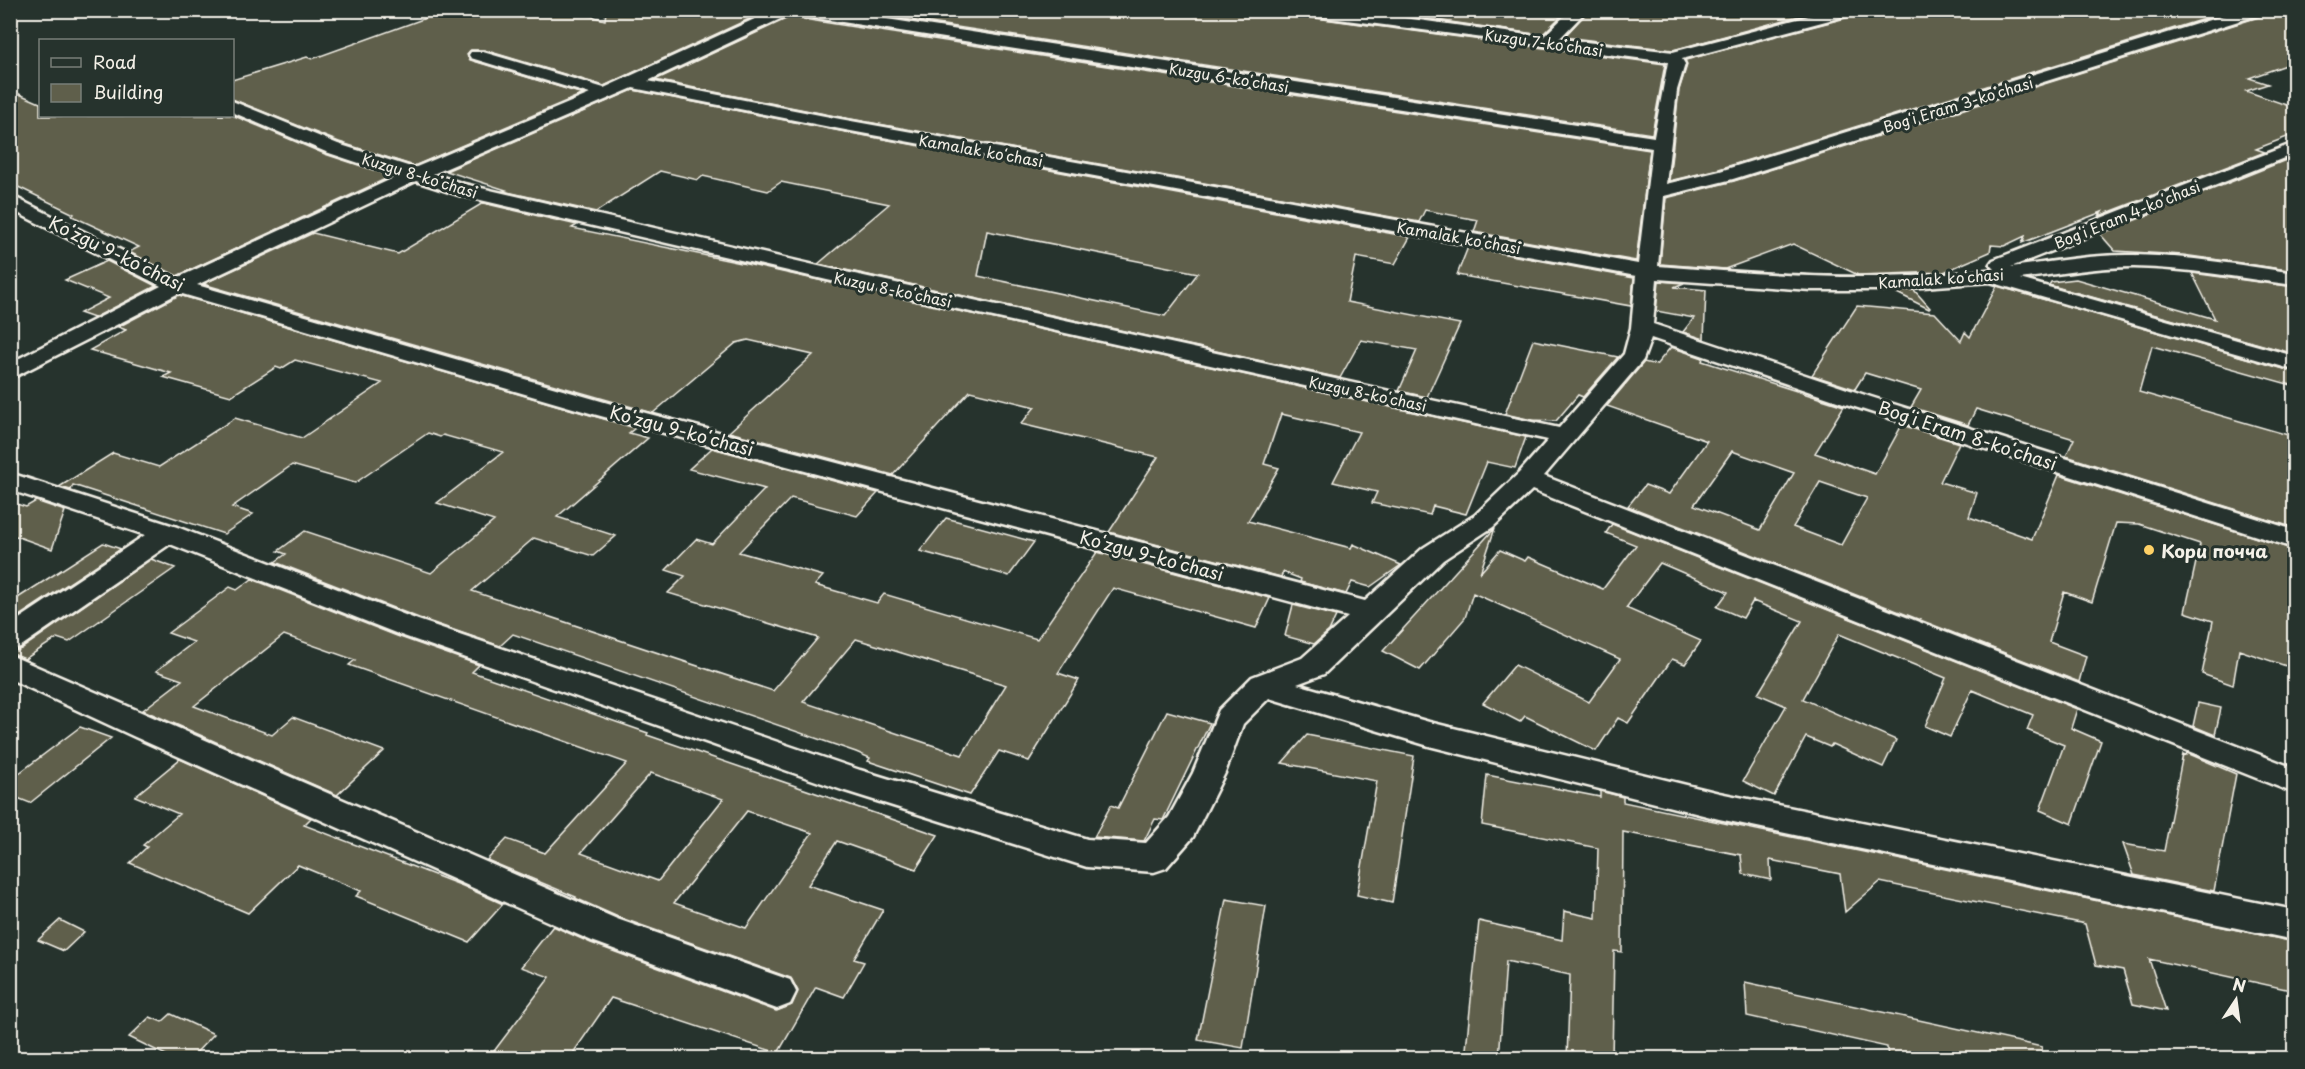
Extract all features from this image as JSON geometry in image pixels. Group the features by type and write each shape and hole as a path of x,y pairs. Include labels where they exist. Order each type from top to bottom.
{"street":[{"path":"10,372 177,286 415,175 631,83 787,10"},
{"name":"Kuzgu 6-koʻchasi","path":"795,10 1662,144"},
{"name":"Kuzgu 7-koʻchasi","path":"1308,10 1379,15 1547,42 1673,57"},
{"path":"1547,42 1580,10"},
{"path":"10,481 167,533 430,635 854,781 1087,853 1154,858 1181,827 1209,773 1230,718 1263,685 1313,666 1433,554 1484,521 1528,479 1635,355 1642,328 1655,192 1669,90 1677,64 1673,57 1851,10"},
{"name":"Bogʻi Eram 3-koʻchasi","path":"1655,192 1726,175 2259,10"},
{"path":"2281,10 2295,15"},
{"path":"477,56 606,94"},
{"name":"Kamalak koʻchasi","path":"631,83 851,126 1648,272 1811,284 1883,284 1960,280 2090,263 2134,261 2180,264 2295,279"},
{"name":"Kuzgu 8-koʻchasi","path":"234,107 332,148 459,189 827,274 1563,436"},
{"name":"Bogʻi Eram 4-koʻchasi","path":"1960,280 2295,148"},
{"name":"Koʻzgu 9-koʻchasi","path":"10,201 177,286 606,410 1371,613"},
{"path":"1988,276 2295,363"},
{"name":"Bogʻi Eram 8-koʻchasi","path":"1642,328 2295,540"},
{"path":"1528,479 2295,781"},
{"path":"10,640 167,533"},
{"path":"10,666 146,729 605,930 777,992"},
{"path":"1263,685 1429,734 1719,806 2295,925"}],"building":[{"path":"448,10 534,10 552,15 570,10 605,20 606,10 748,10 762,13 604,86 484,50 471,50 467,54 470,60 583,94 414,166 339,142 234,100 234,79 307,57 312,59"},
{"path":"846,10 1299,10 1308,17 1665,64 1652,134"},
{"path":"1366,10 1567,10 1542,35"},
{"path":"1589,10 1821,10 1673,50 1564,37"},
{"path":"1860,10 2233,10 1719,169 1669,181 1679,90 1687,65 1685,60 1857,15"},
{"path":"2268,10 2295,21 2295,62 2249,78 2268,84 2246,91 2295,108 2295,134 2256,149 2265,152 2022,243 2025,236 2004,246 1991,245 1990,252 1944,272 1858,275 1793,244 1725,269 1660,264 1666,198 1734,181 2265,15"},
{"path":"790,17 1650,150 1636,261 1474,232 1478,220 1425,210 1419,222 840,117 655,80"},
{"path":"10,90 39,103 39,117 234,116 325,154 392,176 177,276 129,252 139,247 72,216 74,214 10,183"},
{"path":"633,90 840,131 1410,237 1395,264 1356,257 1347,302 1460,324 1427,397 1399,391 1417,350 1361,340 1340,378 818,264 889,204 781,182 768,191 703,176 698,180 660,171 596,212 503,191 506,190 446,171","holes":["987,231 1198,273 1165,316 978,276"]},
{"path":"2286,160 2295,163 2295,271 2183,255 2115,251 2100,234"},
{"path":"483,203 577,225 572,228 751,265 1526,437 1515,468 1487,462 1466,514 1433,506 1430,515 1372,503 1377,492 1333,482 1359,432 1281,414 1264,464 1279,468 1248,521 1351,548 1353,544 1401,565 1370,587 1352,582 1346,594 1300,582 1301,579 1283,572 1281,577 1109,532 1158,457 1021,424 1035,407 970,391 893,475 729,432 813,355 748,340 736,343 653,413 203,284 313,233 398,254"},
{"path":"1468,247 1634,278 1631,306 1457,275"},
{"path":"107,261 156,286 94,318 80,313 109,298 65,280"},
{"path":"2192,273 2295,287 2295,354 2049,285 2051,282 2076,279 2215,319"},
{"path":"1659,281 1684,283 1674,287 1706,290 1704,339 1683,332 1694,318 1656,311"},
{"path":"1997,286 2295,372 2295,386 2152,346 2139,392 2295,437 2295,528 2066,456 2074,439 1976,409 1968,425 1911,407 1921,390 1865,373 1855,389 1812,375 1857,306 1935,313 1961,341 1965,332 1970,337"},
{"path":"1914,290 1930,308 1929,309 1893,291"},
{"path":"179,295 635,428 629,433 648,438 557,517 616,536 593,556 534,538 472,591 773,691 818,638 668,593 685,576 666,570 696,539 712,544 765,489 689,469 712,448 878,493 857,516 791,498 739,552 823,576 815,585 877,603 884,594 1037,639 1097,552 1270,598 1256,628 1113,588 1058,673 1079,680 1029,761 999,751 970,795 868,761 870,758 856,752 513,634 500,646 419,618 275,562 286,554 278,551 305,531 431,573 494,521 437,503 503,452 428,433 355,483 292,465 232,507 253,514 224,534 73,485 71,490 59,487 113,453 159,467 235,418 302,438 382,383 295,360 281,369 276,367 231,396 163,377 171,373 90,350 126,330 118,327","holes":["856,639 1006,685 962,755 803,702"]},
{"path":"1533,340 1618,357 1583,397 1578,395 1556,421 1532,420 1505,414"},
{"path":"1671,347 1703,358 1702,361 1844,406 1815,453 1875,474 1902,425 1959,443 1940,482 1977,493 1969,517 2032,539 2059,475 2295,550 2295,669 2239,650 2233,685 2202,674 2213,621 2185,612 2200,544 2139,524 2116,523 2092,602 2064,592 2049,642 2086,656 2079,682 1628,506 1645,485 1669,494 1707,441 1607,406 1644,362 1656,365","holes":["1732,451 1794,473 1760,530 1694,505","1820,482 1867,498 1841,545 1793,527"]},
{"path":"36,501 65,511 52,549 10,534 10,502 26,507"},
{"path":"946,518 1034,542 1009,576 920,551"},
{"path":"1612,524 2077,709 2071,728 2101,741 2072,824 2040,810 2064,745 2027,730 2033,715 1972,690 1950,737 1925,726 1946,678 1839,634 1803,699 1896,740 1883,767 1832,744 1830,747 1806,737 1774,796 1743,781 1786,706 1758,694 1802,621 1753,601 1743,618 1717,607 1728,592 1660,563 1626,608 1701,641 1685,664 1672,659 1628,723 1618,718 1596,751 1525,716 1520,722 1483,703 1515,665 1589,702 1620,659 1473,593 1465,618 1420,670 1383,651 1495,528 1480,573 1500,550 1525,561 1528,557 1603,589 1636,545 1606,533"},
{"path":"103,543 121,549 10,622 10,603"},
{"path":"151,559 175,568 69,642 57,638 25,659 10,653 21,649"},
{"path":"252,579 397,636 479,665 472,672 938,835 916,869 837,841 808,885 883,910 854,959 864,962 844,997 816,987 778,1053 611,998 569,1059 488,1059 550,977 521,967 553,926 591,943 776,1011 792,1005 798,991 791,978 618,917 487,860 507,839 545,853 627,763 349,665 355,660 284,635 194,706 272,735 293,717 384,751 337,795 143,710 182,680 156,671 194,642 168,633 230,587 237,590","holes":["651,773 723,799 658,881 581,853","747,811 812,833 746,928 674,903"]},
{"path":"1293,605 1336,616 1329,631 1314,644 1285,636"},
{"path":"2198,703 2221,708 2215,735 2193,726"},
{"path":"1167,711 1210,723 1163,820 1155,819 1144,841 1094,837 1111,805 1118,808"},
{"path":"80,727 111,738 30,803 10,795 10,780"},
{"path":"1307,735 1414,756 1392,903 1357,895 1377,781 1282,763"},
{"path":"2187,753 2236,774 2214,891 2134,875 2123,844 2164,851 2183,754"},
{"path":"180,759 311,818 304,825 463,886 503,904 469,942 356,896 361,891 298,865 248,913 130,863 147,847 143,845 179,814 135,796"},
{"path":"1487,775 1600,797 1600,791 1623,797 1623,802 2295,942 2295,991 2149,959 2166,1011 2133,1004 2123,970 2096,965 2085,924 1880,882 1845,912 1840,874 1770,860 1771,880 1743,874 1741,855 1623,832 1622,952 1614,951 1612,1059 1567,1059 1570,975 1506,961 1499,1059 1465,1059 1479,921 1562,940 1564,911 1596,918 1598,848 1482,825"},
{"path":"1226,899 1266,906 1243,1048 1198,1040"},
{"path":"60,920 84,932 64,951 38,940"},
{"path":"1745,982 2042,1047 2040,1059 1888,1059 1887,1047 1747,1016"},
{"path":"171,1014 214,1034 190,1059 174,1059 129,1037 150,1017 162,1022"}],"place":[{"name":"Кори почча","path":"2149,550"}]}
